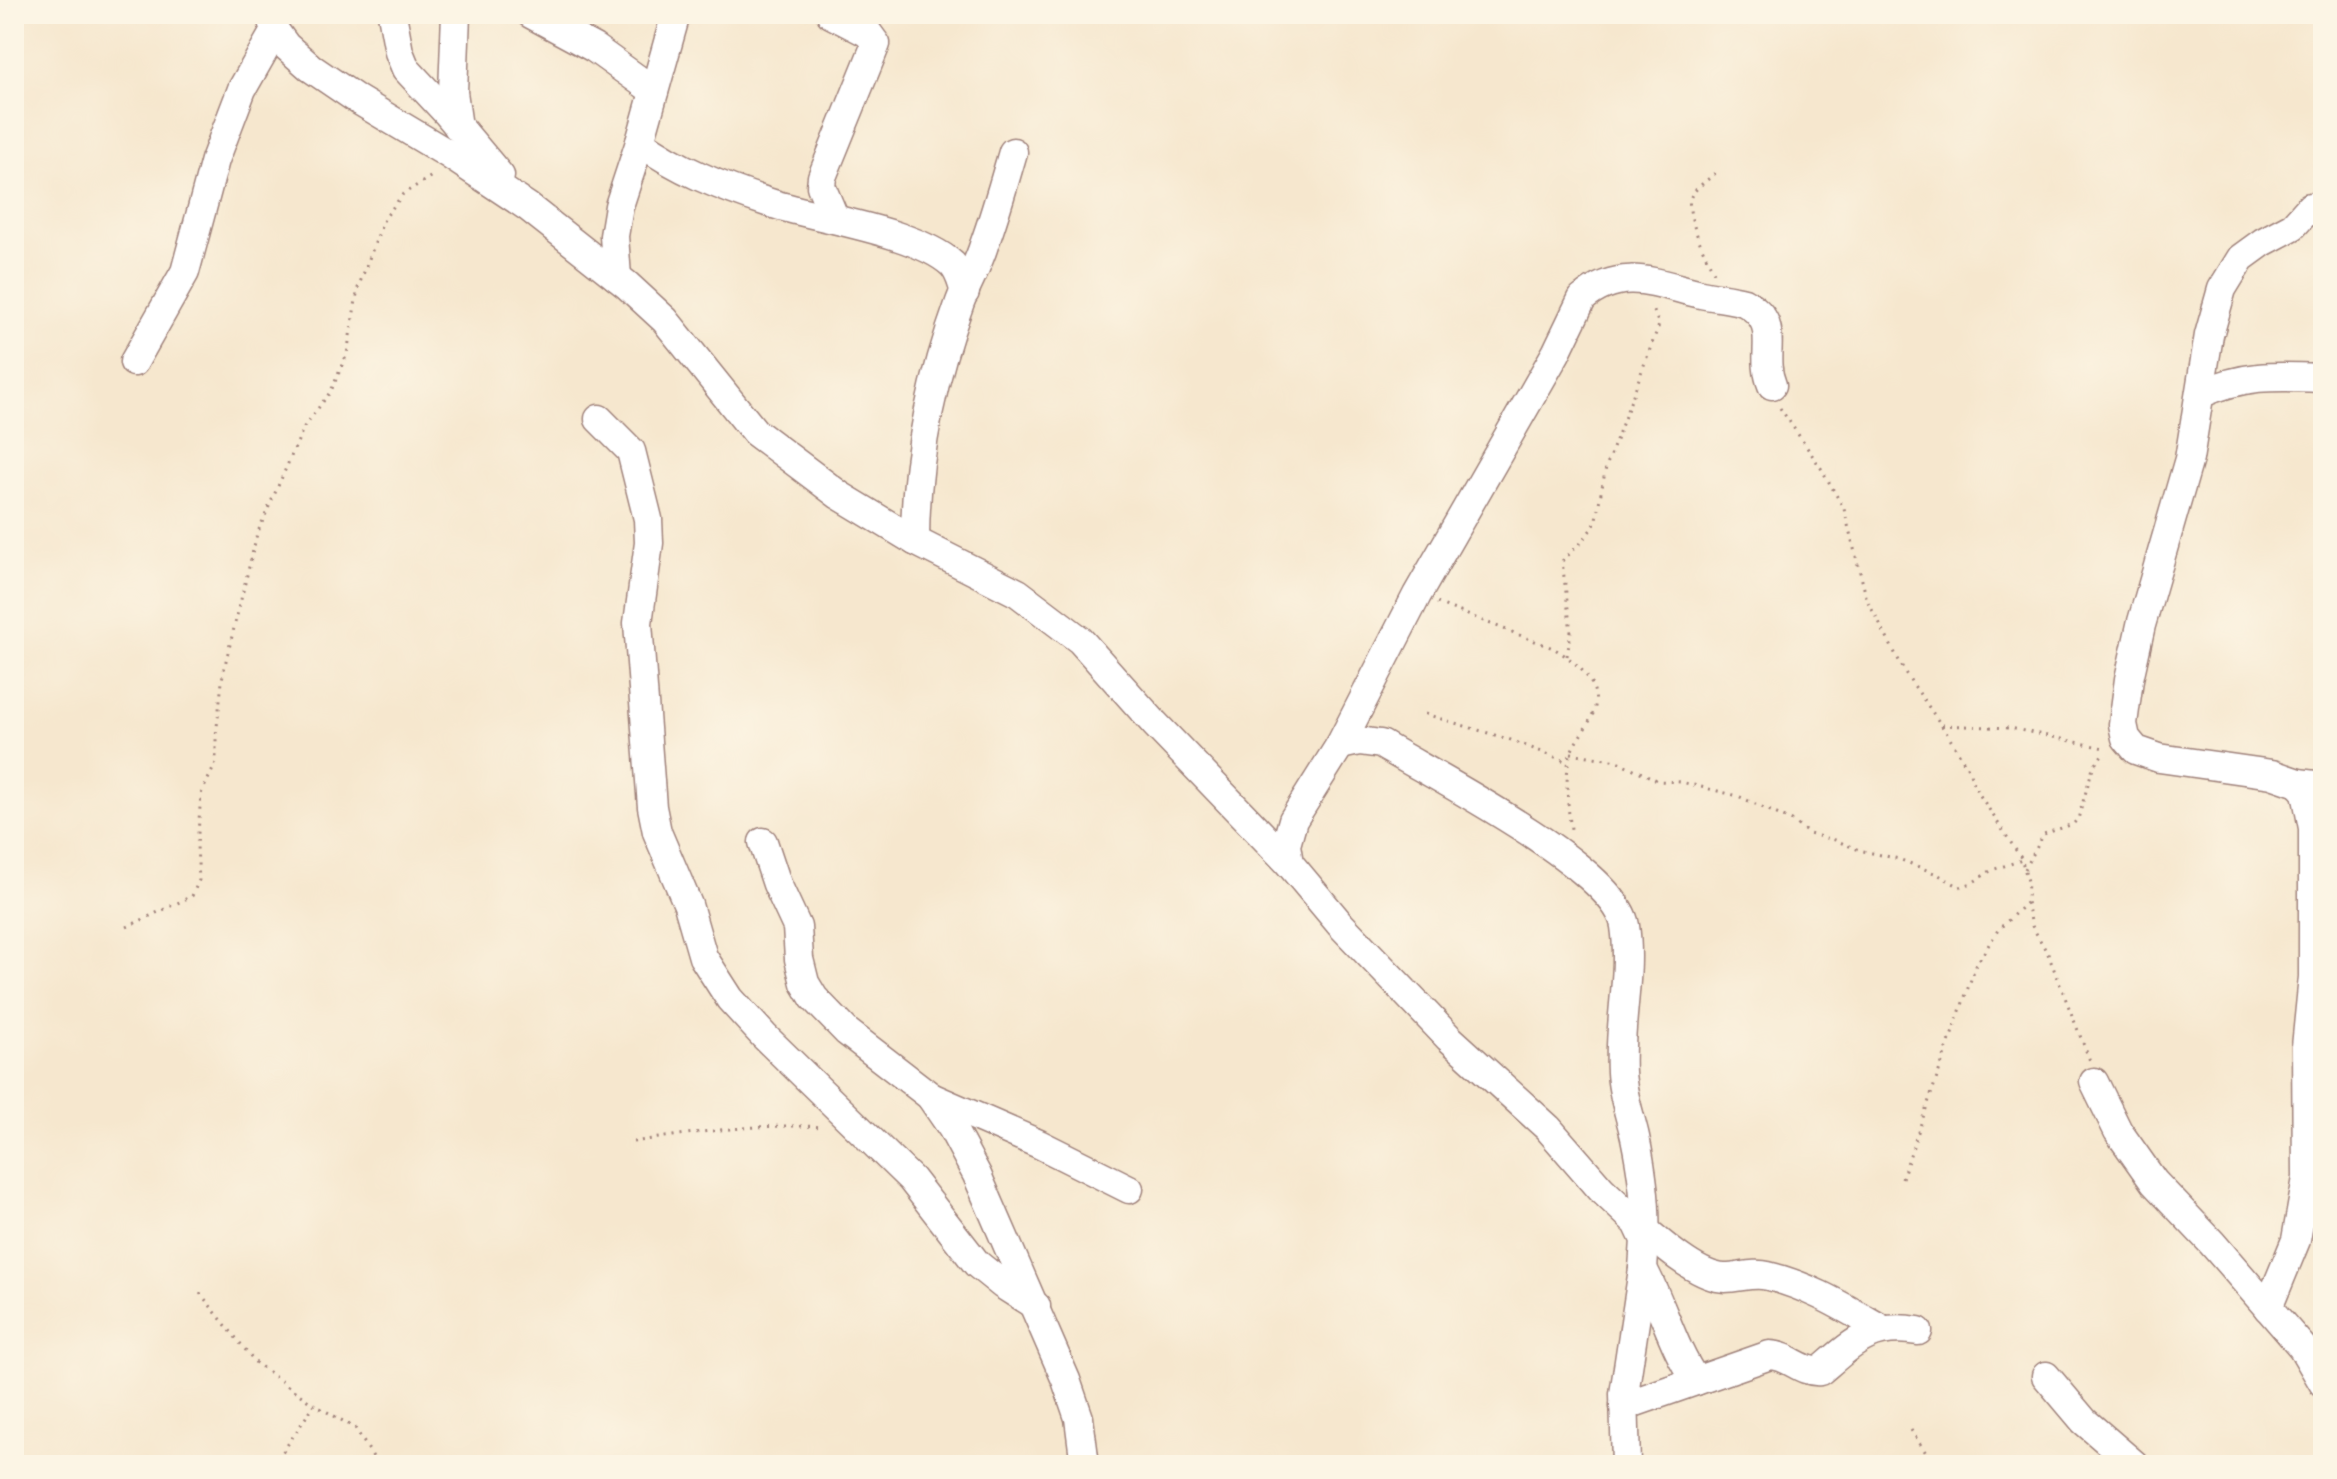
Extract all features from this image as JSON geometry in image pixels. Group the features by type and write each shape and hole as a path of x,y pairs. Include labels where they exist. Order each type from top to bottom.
{"street":[{"path":"392,14 399,52 406,69 528,207"},
{"path":"456,14 452,76 458,127"},
{"path":"531,14 594,48 654,91"},
{"path":"617,277 614,236 619,206 676,14"},
{"path":"831,14 868,33 876,44 822,177 821,186 835,219"},
{"path":"272,23 286,46 311,68 528,207 617,277 665,320 755,432 839,495 915,541 1018,593 1080,640 1155,724 1289,863 1340,924 1449,1038 1548,1128 1645,1235 1704,1272 1724,1278 1755,1273 1768,1276 1818,1293 1882,1329"},
{"path":"134,362 185,272 215,160 272,23"},
{"path":"640,142 677,167 724,186 770,203 835,219 928,249 950,262 959,272 965,292"},
{"path":"915,541 915,494 923,437 936,381 965,292 984,247 1013,152"},
{"path":"2268,1308 2296,1240 2307,1178 2306,1047 2318,978 2313,828 2306,792 2311,784 2272,774 2159,758 2136,750 2126,738 2123,724 2141,625 2189,459 2219,298 2236,264 2251,250 2293,226 2310,207"},
{"path":"1289,863 1286,845 1293,820 1354,737 1417,595 1556,353 1582,299 1590,292 1634,278 1744,302 1759,310 1767,322 1766,370 1772,385"},
{"path":"2208,347 2238,380"},
{"path":"2200,394 2238,380 2277,376 2323,378"},
{"path":"599,419 631,451 648,519 649,543 638,623 652,807 657,832 688,905 703,957 730,999 911,1179 977,1264 1036,1306"},
{"path":"1354,737 1381,744 1520,824 1602,887 1619,909 1625,925 1620,1066 1646,1212 1643,1269 1624,1406 1626,1465"},
{"path":"763,842 772,872 797,927 799,959 805,983 814,998 847,1032 930,1096 1039,1144 1129,1189"},
{"path":"2094,1082 2118,1131 2154,1182 2212,1243 2302,1347 2323,1383"},
{"path":"930,1096 952,1128 977,1175 1036,1306 1079,1418 1085,1465"},
{"path":"1643,1269 1674,1344 1696,1381"},
{"path":"1624,1406 1770,1355 1780,1355 1806,1370 1820,1371 1872,1332 1897,1327 1918,1331"},
{"path":"2046,1376 2084,1421 2135,1465"}],"path":[{"path":"127,927 192,896 197,890 201,794 216,763 223,673 257,534 304,427 331,391 347,354 358,288 384,219 396,201 417,183 460,162"},
{"path":"1717,172 1694,193 1690,203 1693,221 1709,263 1727,298"},
{"path":"1567,656 1571,632 1562,561 1595,524 1606,467 1659,325 1654,309 1634,278"},
{"path":"1772,385 1780,407 1844,509 1867,600 1906,674 1941,725 1967,767 1979,794 2022,860 2032,926 2048,954 2088,1050 2094,1082"},
{"path":"1417,595 1567,656 1588,676 1596,701 1594,714 1568,762 1570,822 1583,872"},
{"path":"1425,714 1508,739 1568,762"},
{"path":"1941,725 2010,728 2107,749 2093,767 2078,819 2073,824 2044,834 2025,869"},
{"path":"1571,753 1617,761 1659,781 1681,782 1738,796 1792,821 1809,834 1899,859 1960,887 1992,870 2022,860"},
{"path":"1902,1178 1976,965 1998,930 2027,902"},
{"path":"633,1142 788,1125 862,1129"},
{"path":"200,1293 256,1363 314,1405 337,1415 355,1428 378,1465"},
{"path":"274,1465 314,1405"},
{"path":"1911,1430 1934,1465"}]}
